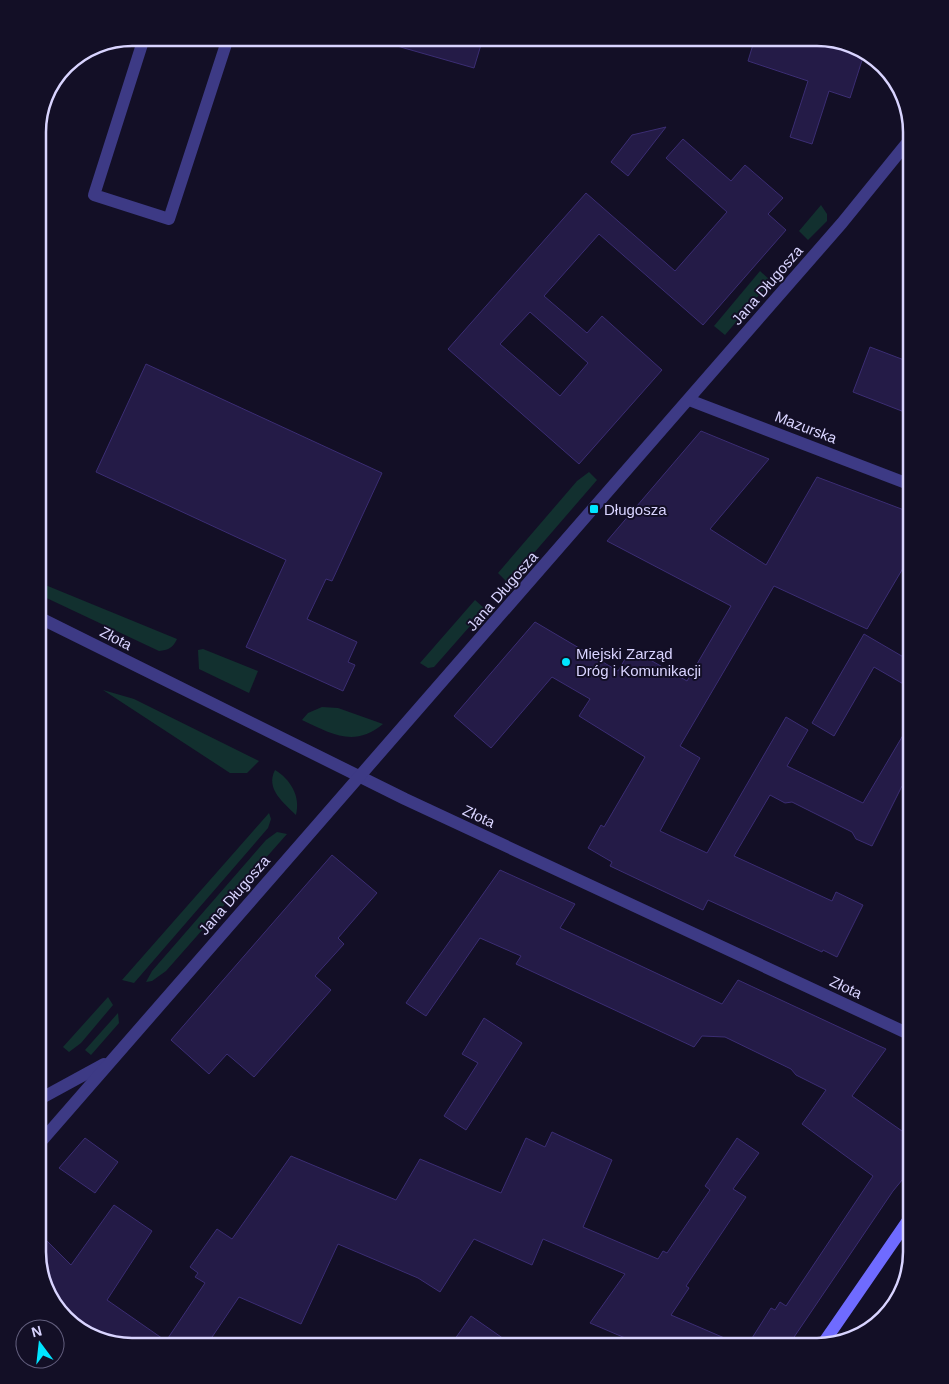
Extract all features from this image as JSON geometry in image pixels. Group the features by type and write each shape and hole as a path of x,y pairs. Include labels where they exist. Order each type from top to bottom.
{"main road":[{"path":"828,1337 903,1229"}],"street":[{"path":"141,46 94,195 169,219 225,46"},
{"name":"Jana Długosza","path":"46,1136 842,223 903,149"},
{"name":"Mazurska","path":"688,400 903,482"},
{"name":"Złota","path":"46,621 360,777 903,1031"},
{"name":"Jana Długosza","path":"46,1096 111,1060"}],"green space":[{"path":"821,205 827,214 827,221 808,240 799,231"},
{"path":"760,271 771,281 725,335 714,326"},
{"path":"589,472 597,480 508,583 498,573 577,481"},
{"path":"46,585 177,639 170,648 159,651 46,598"},
{"path":"475,600 485,609 434,667 428,668 420,663"},
{"path":"203,649 258,671 249,693 199,669 198,650"},
{"path":"103,690 134,699 259,761 247,773 230,773"},
{"path":"322,707 338,708 383,724 372,731 353,737 333,734 302,720 308,713"},
{"path":"275,770 290,783 296,795 296,815 281,800 274,789 272,783"},
{"path":"269,813 271,819 268,828 134,983 122,980"},
{"path":"277,832 287,834 166,971 152,981 146,982 152,971 266,840"},
{"path":"108,997 113,1005 81,1043 69,1052 63,1047"},
{"path":"118,1013 119,1023 91,1055 85,1050"}],"building":[{"path":"397,46 481,46 474,68"},
{"path":"753,46 823,46 845,51 862,59 850,98 829,91 812,144 790,137 808,81 748,61"},
{"path":"666,127 628,176 611,162 632,135"},
{"path":"683,139 731,181 745,165 783,198 768,214 786,230 703,325 599,234 544,296 587,333 602,316 662,370 579,464 448,349 586,193 675,271 727,212 666,158","holes":["530,312 588,363 560,396 500,344"]},
{"path":"870,347 903,360 903,411 853,392"},
{"path":"146,364 382,473 332,581 326,579 307,619 357,642 348,662 355,665 343,691 246,647 286,560 96,472"},
{"path":"701,431 769,459 710,529 766,565 817,477 903,510 903,568 867,629 774,586 680,746 700,758 660,831 707,853 786,717 808,730 787,766 863,803 903,735 903,786 872,846 856,839 852,832 792,802 785,803 770,795 734,856 832,901 836,892 863,905 837,957 708,900 703,910 610,866 612,862 588,848 601,825 604,827 645,757 579,716 590,699 552,677 491,748 454,716 535,622 618,671 631,649 687,681 731,606 607,541"},
{"path":"864,634 903,657 903,684 874,667 834,736 812,723"},
{"path":"332,855 377,893 338,938 344,944 315,976 331,990 254,1077 227,1054 209,1074 171,1040"},
{"path":"500,870 575,904 560,928 722,1004 738,980 886,1049 852,1096 903,1132 903,1179 793,1338 752,1338 771,1308 775,1310 780,1302 786,1306 873,1176 802,1124 826,1090 796,1075 791,1069 725,1037 702,1036 694,1047 516,964 521,956 480,938 426,1016 406,1003"},
{"path":"484,1018 522,1043 466,1130 444,1116 478,1063 462,1054"},
{"path":"552,1132 612,1160 583,1227 658,1259 663,1251 667,1253 710,1190 705,1186 737,1138 759,1153 733,1189 746,1197 686,1286 689,1288 671,1315 724,1338 625,1338 590,1323 625,1274 543,1239 532,1265 474,1239 440,1292 418,1278 338,1244 301,1324 239,1297 211,1338 168,1338 205,1283 195,1277 198,1273 190,1267 217,1229 232,1239 291,1156 396,1200 420,1159 501,1193 526,1138 545,1147"},
{"path":"85,1138 118,1162 95,1193 59,1168"},
{"path":"114,1205 152,1231 107,1300 162,1338 126,1338 94,1329 71,1313 58,1295 49,1274 46,1240 71,1265"},
{"path":"471,1316 503,1338 456,1338"}],"place":[{"name":"Długosza","path":"594,509"},
{"name":"Miejski Zarząd Dróg i Komunikacji","path":"566,662"}]}
